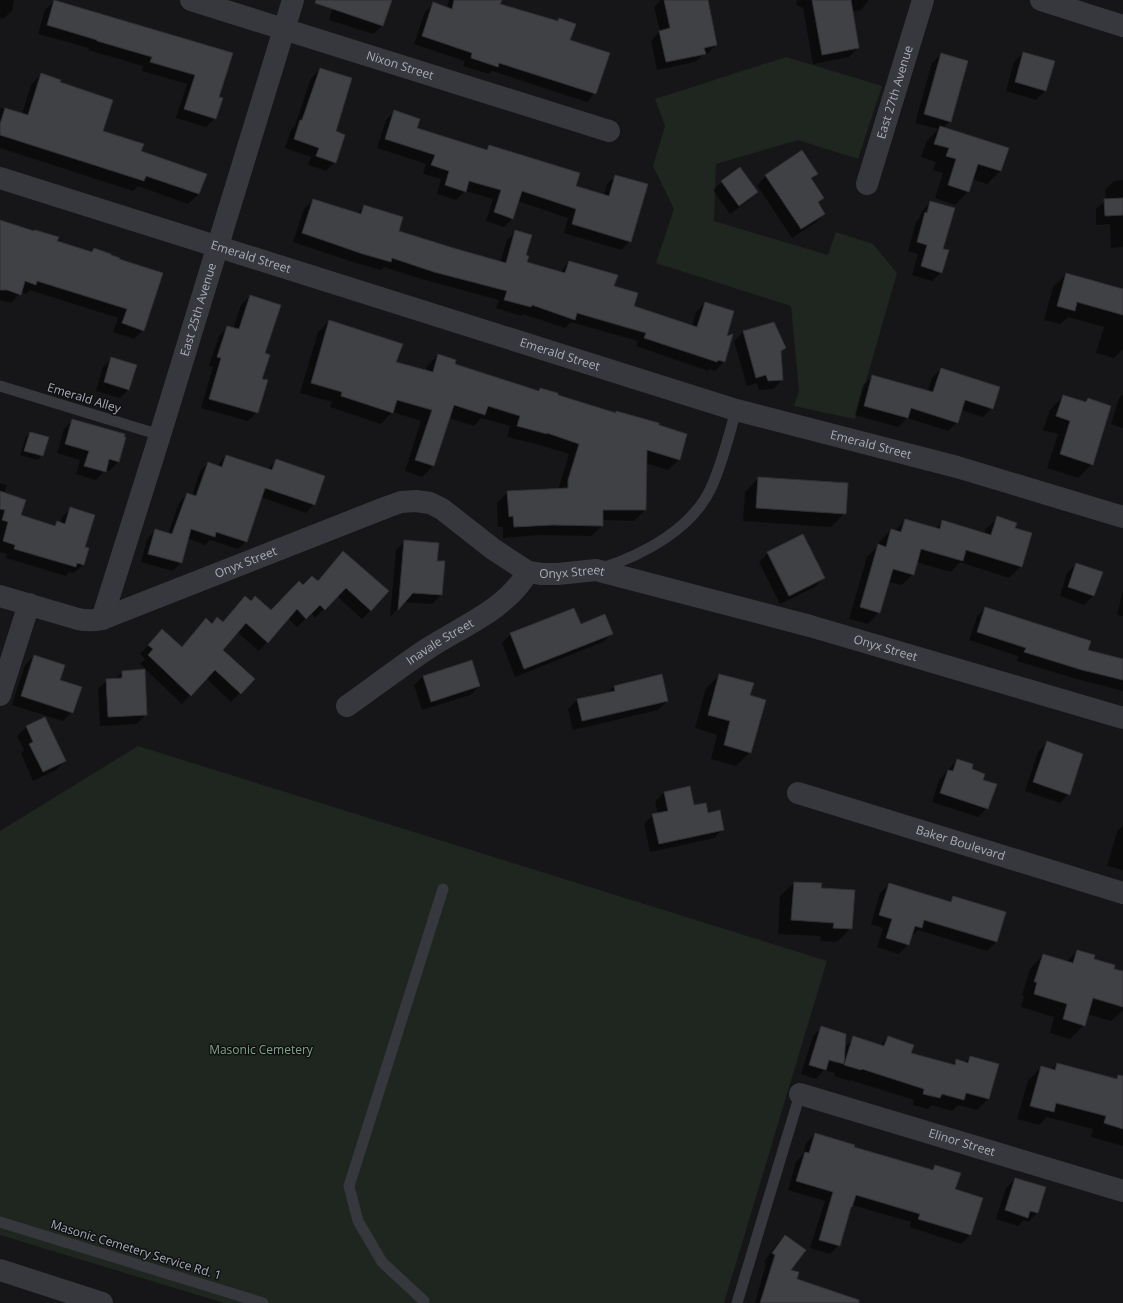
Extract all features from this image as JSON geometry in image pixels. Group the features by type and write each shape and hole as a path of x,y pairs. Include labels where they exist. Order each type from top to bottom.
{"street":[{"name":"Nixon Street","path":"191,0 609,131"},
{"name":"East 25th Avenue","path":"102,619 293,0"},
{"name":"East 27th Avenue","path":"868,184 923,0"},
{"path":"1041,0 1123,26"},
{"name":"Emerald Street","path":"0,178 736,410 957,467 1123,517"},
{"name":"Onyx Street","path":"0,596 86,621 102,619 387,507 401,502 416,501 430,503 442,509 493,549 528,572 558,574 596,570 810,626 1123,718"},
{"name":"Inavale Street","path":"347,706 427,649 486,614 510,596 521,584 528,572"},
{"path":"0,695 29,604"},
{"name":"Baker Boulevard","path":"798,793 1123,893"},
{"name":"Elinor Street","path":"800,1094 1123,1191"},
{"path":"0,1270 102,1303"}],"lane":[{"name":"Emerald Alley","path":"0,386 160,435"},
{"path":"596,570 624,562 642,553 670,535 690,518 702,504 718,472 736,410"},
{"path":"426,1302 382,1262 358,1221 349,1186 443,889"},
{"path":"737,1303 800,1094"},
{"name":"Masonic Cemetery Service Rd. 1","path":"0,1222 263,1303"}],"green space":[{"path":"786,57 882,86 858,159 798,140 716,164 714,221 828,255 836,232 873,244 897,273 855,419 794,406 799,391 791,306 656,263 674,209 653,166 665,126 655,99"},
{"name":"Masonic Cemetery","path":"138,746 827,961 724,1303 224,1303 0,1235 0,831"}],"building":[{"path":"54,0 233,53 219,97 223,98 216,119 184,109 195,75 150,62 152,57 47,25"},
{"path":"316,0 392,0 383,26 315,3"},
{"path":"454,0 502,0 500,4 558,21 559,18 576,24 570,40 610,53 596,94 499,63 498,67 471,58 472,53 422,36 433,2 452,9"},
{"path":"664,0 708,0 717,45 704,48 706,54 666,62 659,31 670,28"},
{"path":"812,0 851,0 859,48 822,55"},
{"path":"1023,52 1055,61 1046,91 1015,82"},
{"path":"941,53 968,61 951,122 924,114"},
{"path":"320,68 352,78 336,131 345,135 336,163 316,156 319,148 294,139"},
{"path":"41,73 61,80 60,82 113,100 103,131 144,144 141,151 207,174 199,194 146,176 144,181 0,135 0,124 5,108 28,115"},
{"path":"394,110 420,119 417,128 487,150 489,145 580,173 576,186 609,196 615,175 648,184 631,242 572,224 576,209 522,191 513,219 494,212 501,190 469,181 466,192 445,185 449,171 431,165 435,155 385,139"},
{"path":"940,126 1009,148 1001,171 978,164 969,192 948,185 956,159 946,156 949,148 934,144"},
{"path":"802,150 818,174 811,178 824,198 818,202 825,214 801,229 765,175"},
{"path":"740,167 758,192 739,206 721,181"},
{"path":"1123,198 1123,215 1105,216 1104,199"},
{"path":"313,199 361,214 364,205 403,217 399,231 506,263 515,230 532,235 526,255 529,256 527,262 565,273 569,261 618,275 614,286 638,293 634,306 697,327 705,302 734,311 727,336 733,334 725,362 718,360 717,362 644,338 646,333 577,313 575,320 532,305 531,307 504,300 507,291 434,272 392,258 391,262 302,233"},
{"path":"930,201 955,208 943,249 949,250 942,273 921,266 927,245 917,242 925,212 927,213"},
{"path":"0,220 59,237 57,241 92,252 94,248 120,258 119,259 163,273 144,331 122,323 127,309 37,281 36,285 25,281 21,295 7,290 0,290"},
{"path":"1066,273 1123,289 1123,315 1077,302 1075,311 1057,306"},
{"path":"250,295 281,305 265,353 270,355 262,379 268,380 258,413 209,399 221,358 217,357 227,326 239,329"},
{"path":"329,320 403,344 396,362 433,372 438,354 456,360 455,364 539,391 540,388 558,393 558,395 616,413 616,411 659,423 659,425 687,434 680,460 647,450 646,510 603,510 603,526 552,525 514,527 513,516 509,517 507,491 568,488 568,480 579,444 547,433 517,426 520,416 488,406 485,415 454,405 434,466 415,460 432,410 397,400 393,413 341,396 342,392 311,383"},
{"path":"774,322 786,348 781,351 783,380 768,381 766,375 756,378 743,331"},
{"path":"111,357 137,365 129,390 104,382"},
{"path":"941,368 1000,387 993,409 965,400 958,423 911,408 908,418 864,406 872,375 933,392"},
{"path":"1063,395 1086,402 1088,398 1111,406 1093,465 1060,454 1070,421 1056,416"},
{"path":"72,419 125,434 124,437 126,437 119,462 109,459 106,472 84,466 89,451 65,444"},
{"path":"30,432 49,437 43,456 24,451"},
{"path":"226,455 272,470 276,459 325,476 315,505 265,488 247,542 216,532 215,537 191,529 182,563 148,554 155,529 172,534 187,493 196,496 208,462 222,467"},
{"path":"758,477 848,483 846,514 756,508"},
{"path":"0,491 26,500 21,515 55,526 57,521 65,524 70,507 95,515 85,547 89,548 84,565 77,563 76,567 14,549 15,545 3,541 8,522 2,520 5,510 0,509"},
{"path":"997,516 1017,523 1015,528 1032,533 1022,567 966,550 963,561 921,549 914,575 893,569 880,613 860,607 878,544 886,547 891,529 901,532 905,519 940,529 942,520 991,535"},
{"path":"803,534 825,578 789,596 767,552"},
{"path":"404,540 439,543 437,561 445,561 442,595 413,593 398,610"},
{"path":"343,551 389,591 371,611 346,588 325,610 320,605 306,619 297,609 268,643 246,623 223,650 255,679 241,694 215,670 191,696 148,655 153,649 148,645 162,629 182,647 206,618 212,624 217,617 223,622 245,596 251,601 255,596 271,610 299,581 303,585 312,576 318,581"},
{"path":"1076,563 1103,572 1094,596 1068,587"},
{"path":"985,607 1091,641 1088,650 1123,659 1123,680 1082,670 1024,652 1026,648 977,632"},
{"path":"574,608 581,624 605,614 613,634 524,669 510,633"},
{"path":"34,655 65,665 60,680 82,687 73,713 21,696"},
{"path":"472,660 480,686 431,702 423,676"},
{"path":"145,669 147,715 108,717 106,679 122,678 122,671"},
{"path":"662,674 668,701 582,721 577,699 615,691 614,686"},
{"path":"719,674 754,683 750,695 766,700 751,753 724,745 730,721 708,715"},
{"path":"45,717 66,761 43,772 29,744 33,742 26,726"},
{"path":"1047,741 1083,754 1070,795 1033,782"},
{"path":"957,759 973,764 972,769 985,774 983,780 997,784 988,809 940,793 948,770 953,771"},
{"path":"690,786 694,805 706,803 708,813 720,810 724,830 659,844 652,814 668,811 664,792"},
{"path":"794,882 822,883 821,888 855,890 852,929 833,928 834,923 791,920"},
{"path":"889,883 951,902 953,896 1006,912 997,942 924,920 922,928 915,926 909,945 886,938 892,919 879,915"},
{"path":"1077,950 1095,955 1094,959 1115,965 1114,969 1123,971 1123,1007 1093,998 1085,1026 1063,1019 1067,1004 1034,994 1037,982 1034,982 1043,954 1073,963"},
{"path":"821,1026 846,1034 844,1064 829,1060 826,1070 809,1065"},
{"path":"853,1036 884,1046 888,1036 914,1045 911,1053 955,1065 956,1059 968,1063 970,1056 999,1064 989,1099 966,1093 964,1100 942,1094 940,1098 923,1094 924,1089 862,1069 844,1065"},
{"path":"1057,1063 1117,1079 1118,1075 1123,1076 1123,1129 1104,1123 1106,1116 1056,1103 1054,1112 1030,1106 1041,1066 1055,1070"},
{"path":"815,1133 855,1145 854,1147 933,1170 935,1165 961,1173 955,1189 983,1198 971,1235 918,1219 920,1214 856,1195 840,1246 819,1240 833,1192 796,1181 805,1152 809,1153"},
{"path":"1015,1178 1046,1187 1038,1213 1030,1211 1028,1218 1005,1210"},
{"path":"785,1235 806,1250 791,1270 799,1272 797,1279 859,1300 859,1303 760,1303 775,1255 772,1253"}]}
